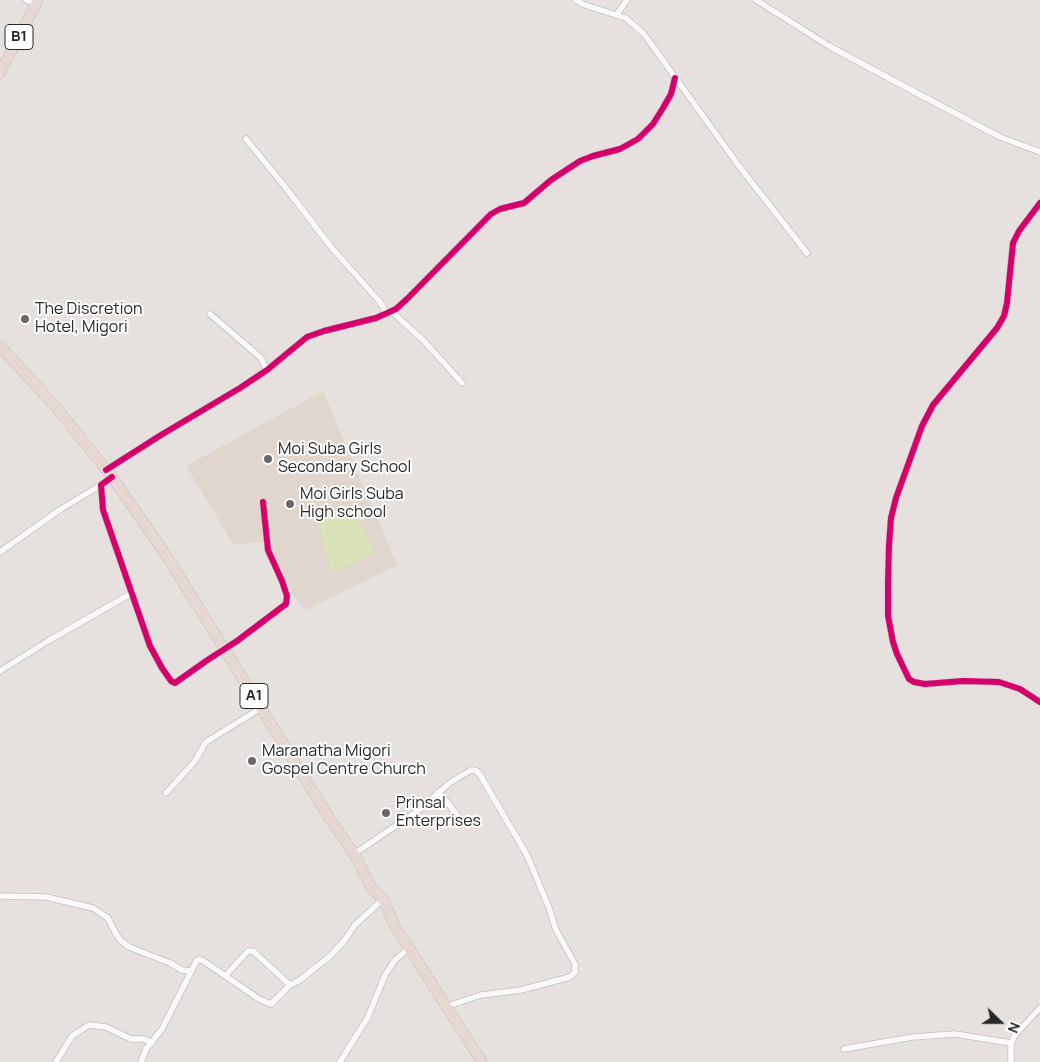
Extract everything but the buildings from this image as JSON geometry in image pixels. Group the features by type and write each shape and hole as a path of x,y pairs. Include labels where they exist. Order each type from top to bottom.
{"highway":[{"name":"B1","path":"0,73 33,2"},
{"name":"A1","path":"0,346 55,406 109,474 166,554 325,812 354,854 372,888 383,899 396,928 480,1061"}],"street":[{"path":"576,0 585,6 626,18 644,34 669,66 675,78 748,178 787,225 807,253"},
{"path":"617,14 627,0"},
{"path":"756,0 829,46 911,90 1000,137 1040,152"},
{"path":"0,552 78,498 101,485 109,474 161,435 267,370 307,337 390,313 408,298 491,214 500,209 524,203 551,180 580,161 620,149 638,139 653,124 663,108 671,94 675,78"},
{"path":"246,139 331,247 390,313 424,341 462,383"},
{"path":"1040,203 1013,242 1004,316 997,328 933,405 922,426 896,498 891,518 888,616 893,642 905,672 914,682 925,684 963,681 998,682 1020,689 1040,702"},
{"path":"210,314 261,358 267,370"},
{"path":"101,485 103,510 153,652 173,682 177,683 206,660 225,650 284,606 287,596 268,550 263,502"},
{"path":"0,671 48,641 132,594"},
{"path":"166,793 195,761 206,742 261,708"},
{"path":"354,854 425,806 451,782 471,770 480,775 527,855 556,930 575,964 575,972 570,977 521,990 481,995 446,1007"},
{"path":"439,792 458,816 460,824"},
{"path":"0,896 46,897 93,908 108,918 121,941 129,947 190,972"},
{"path":"140,1062 144,1053 162,1029 195,962 199,959 226,975 259,999 269,1004 273,1003 290,986 330,956 355,926 383,899"},
{"path":"340,1062 368,1018 385,975 395,960 409,948"},
{"path":"226,975 248,951 252,951 290,986"},
{"path":"1012,1062 1011,1043 1014,1036 1040,1008"},
{"path":"56,1062 72,1036 89,1025 106,1027 131,1039 147,1039 152,1043"},
{"path":"844,1048 913,1036 955,1034 1011,1043"}],"shaded area":[{"name":"Moi Girls Suba High school","path":"323,391 397,565 306,610 293,595 269,542 233,544 186,466"}],"green space":[{"path":"354,509 375,553 331,573 318,522"}],"cycle path":[{"path":"106,470 240,388 267,370 307,337 376,318 396,309 491,214 500,209 524,203 551,180 580,161 620,149 638,139 653,124 663,108 671,94 675,78"},
{"path":"1040,203 1019,231 1013,243 1004,316 997,328 933,405 922,426 896,498 891,518 888,582 888,616 893,642 909,679 925,684 963,681 999,682 1020,689 1040,702"},
{"path":"112,477 101,485 103,510 150,646 162,668 171,681 175,683 237,641 286,604 287,596 268,550 263,502"}],"place":[{"name":"The Discretion Hotel, Migori","path":"25,319"},
{"name":"Moi Suba Girls Secondary School","path":"268,459"},
{"name":"Moi Girls Suba High school","path":"290,504"},
{"name":"Maranatha Migori Gospel Centre Church","path":"252,761"},
{"name":"Prinsal Enterprises","path":"386,813"}]}
